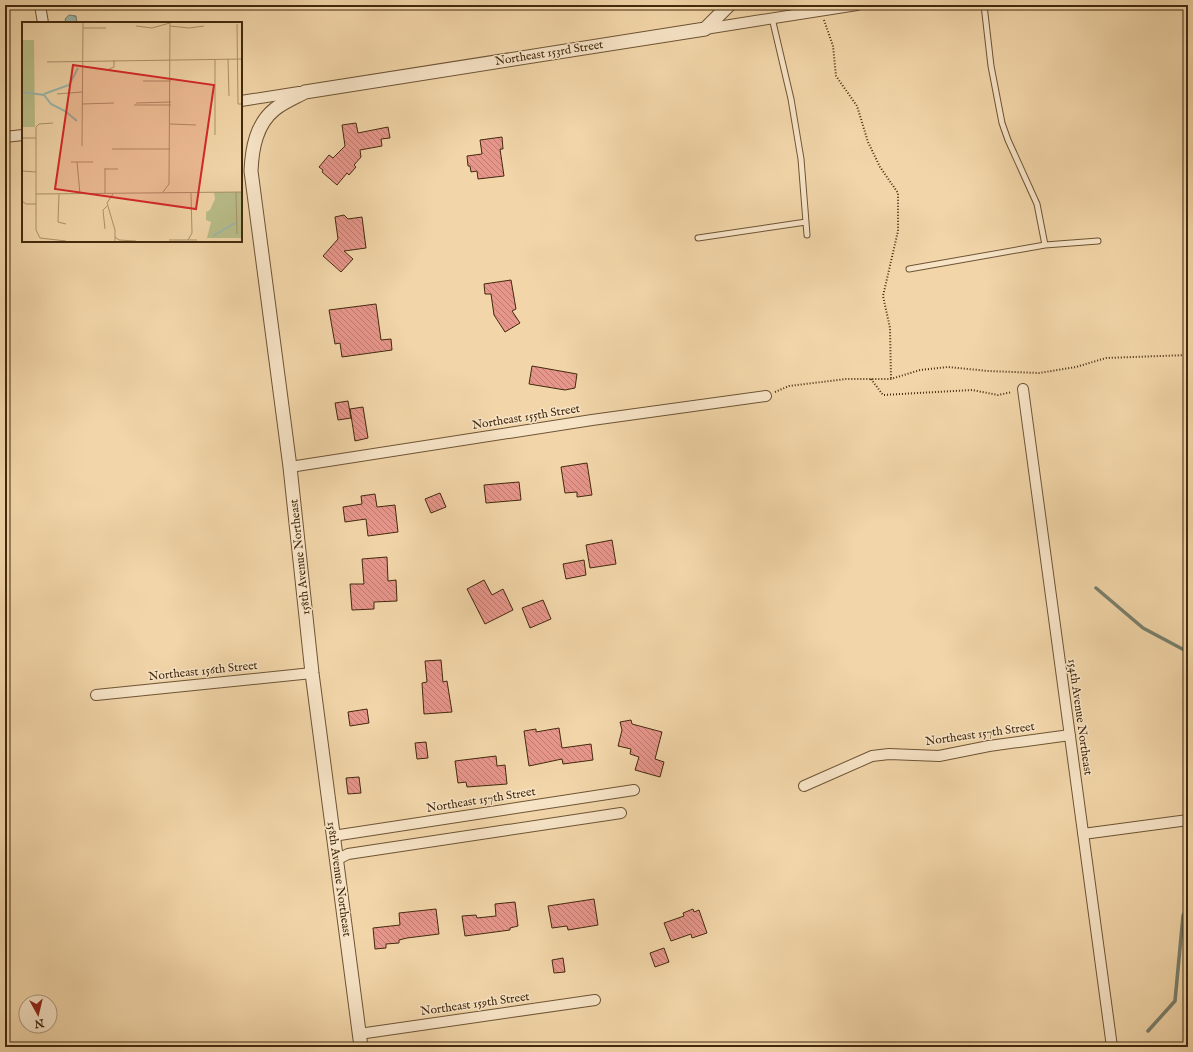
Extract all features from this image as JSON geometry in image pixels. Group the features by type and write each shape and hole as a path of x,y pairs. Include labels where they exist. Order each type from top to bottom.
{"street":[{"path":"40,5 43,22"},
{"path":"705,29 729,5"},
{"name":"Northeast 153rd Street","path":"242,102 857,5"},
{"name":"158th Avenue Northeast","path":"305,92 274,109 260,127 252,147 251,171 290,467 312,673 361,1047"},
{"path":"5,137 22,135"},
{"name":"154th Avenue Northeast","path":"1023,390 1112,1047"},
{"name":"Northeast 155th Street","path":"290,467 592,420 766,396"},
{"name":"Northeast 156th Street","path":"96,695 312,673"},
{"name":"Northeast 157th Street","path":"804,786 872,756 889,754 939,756 989,746 1070,735"},
{"name":"Northeast 157th Street","path":"333,836 634,790"},
{"path":"336,860 348,854 621,813"},
{"path":"1083,834 1188,820"},
{"name":"Northeast 159th Street","path":"359,1034 595,1000"}],"lane":[{"path":"984,5 991,66 1002,123 1008,140 1037,204 1045,245"},
{"path":"772,18 791,98 801,158 807,235"},
{"path":"698,238 806,222"},
{"path":"909,269 1045,245 1098,241"}],"path":[{"path":"821,10 833,46 836,76 857,106 868,142 880,167 898,193 898,231 883,296 890,328 891,379"},
{"path":"766,396 789,386 846,379 891,379 920,370 948,367 988,372 1039,373 1076,367 1106,358 1188,355"},
{"path":"871,379 883,395 972,390 998,396 1023,390"}],"water":[{"path":"69,15 76,16 77,22 66,22 65,19"}],"building":[{"path":"356,123 358,133 388,127 390,138 381,139 382,146 360,150 361,157 354,165 356,167 349,175 347,173 337,185 322,172 323,170 319,167 329,155 333,158 345,146 342,125"},
{"path":"502,137 503,149 500,149 504,176 478,179 477,171 471,172 470,166 468,166 467,156 482,154 480,140"},
{"path":"344,215 348,219 362,217 366,248 344,251 353,259 341,272 323,256 338,239 335,217"},
{"path":"511,280 516,309 512,311 520,323 505,332 494,315 491,294 485,294 484,284"},
{"path":"376,304 381,340 391,339 392,350 342,357 340,343 335,344 329,310"},
{"path":"532,366 577,374 575,388 565,390 529,384"},
{"path":"348,401 351,418 338,420 335,403"},
{"path":"363,407 368,438 355,441 350,409"},
{"path":"587,463 592,495 577,497 577,492 565,493 561,467"},
{"path":"519,482 521,500 486,503 484,485"},
{"path":"440,493 446,507 431,513 425,499"},
{"path":"375,494 377,507 395,505 398,532 368,536 366,519 345,522 343,507 362,504 361,496"},
{"path":"612,540 616,564 590,568 586,545"},
{"path":"387,557 388,581 396,580 397,601 374,602 374,609 352,610 350,584 364,584 362,559"},
{"path":"584,560 586,575 566,579 563,564"},
{"path":"484,580 492,595 503,589 513,610 485,624 467,589"},
{"path":"543,600 551,619 530,628 522,608"},
{"path":"441,660 443,682 447,681 452,712 424,714 422,683 427,682 425,661"},
{"path":"367,709 369,723 350,726 348,712"},
{"path":"631,720 632,724 662,732 655,759 664,762 660,777 635,770 639,757 630,754 631,749 618,746 622,730 620,722"},
{"path":"559,728 562,748 591,744 593,760 563,764 562,759 529,766 524,731 536,729 536,732"},
{"path":"426,742 428,758 417,759 415,743"},
{"path":"496,756 497,766 505,765 507,784 467,787 466,782 458,783 455,761"},
{"path":"359,777 361,793 348,794 346,778"},
{"path":"594,899 598,925 568,930 567,926 552,928 548,906"},
{"path":"515,902 518,926 510,928 510,930 465,936 462,916 476,915 477,918 496,916 495,904"},
{"path":"436,909 439,934 407,938 399,940 399,943 386,944 386,948 375,949 373,928 400,925 399,913"},
{"path":"693,909 694,912 699,910 707,933 692,938 691,934 671,941 664,923 684,916 683,913"},
{"path":"664,948 669,962 655,967 650,953"},
{"path":"563,958 565,972 554,973 552,960"}],"waterway":[{"path":"1096,588 1143,628 1188,652"},
{"path":"1148,1031 1175,1001 1183,916 1188,904"}]}
